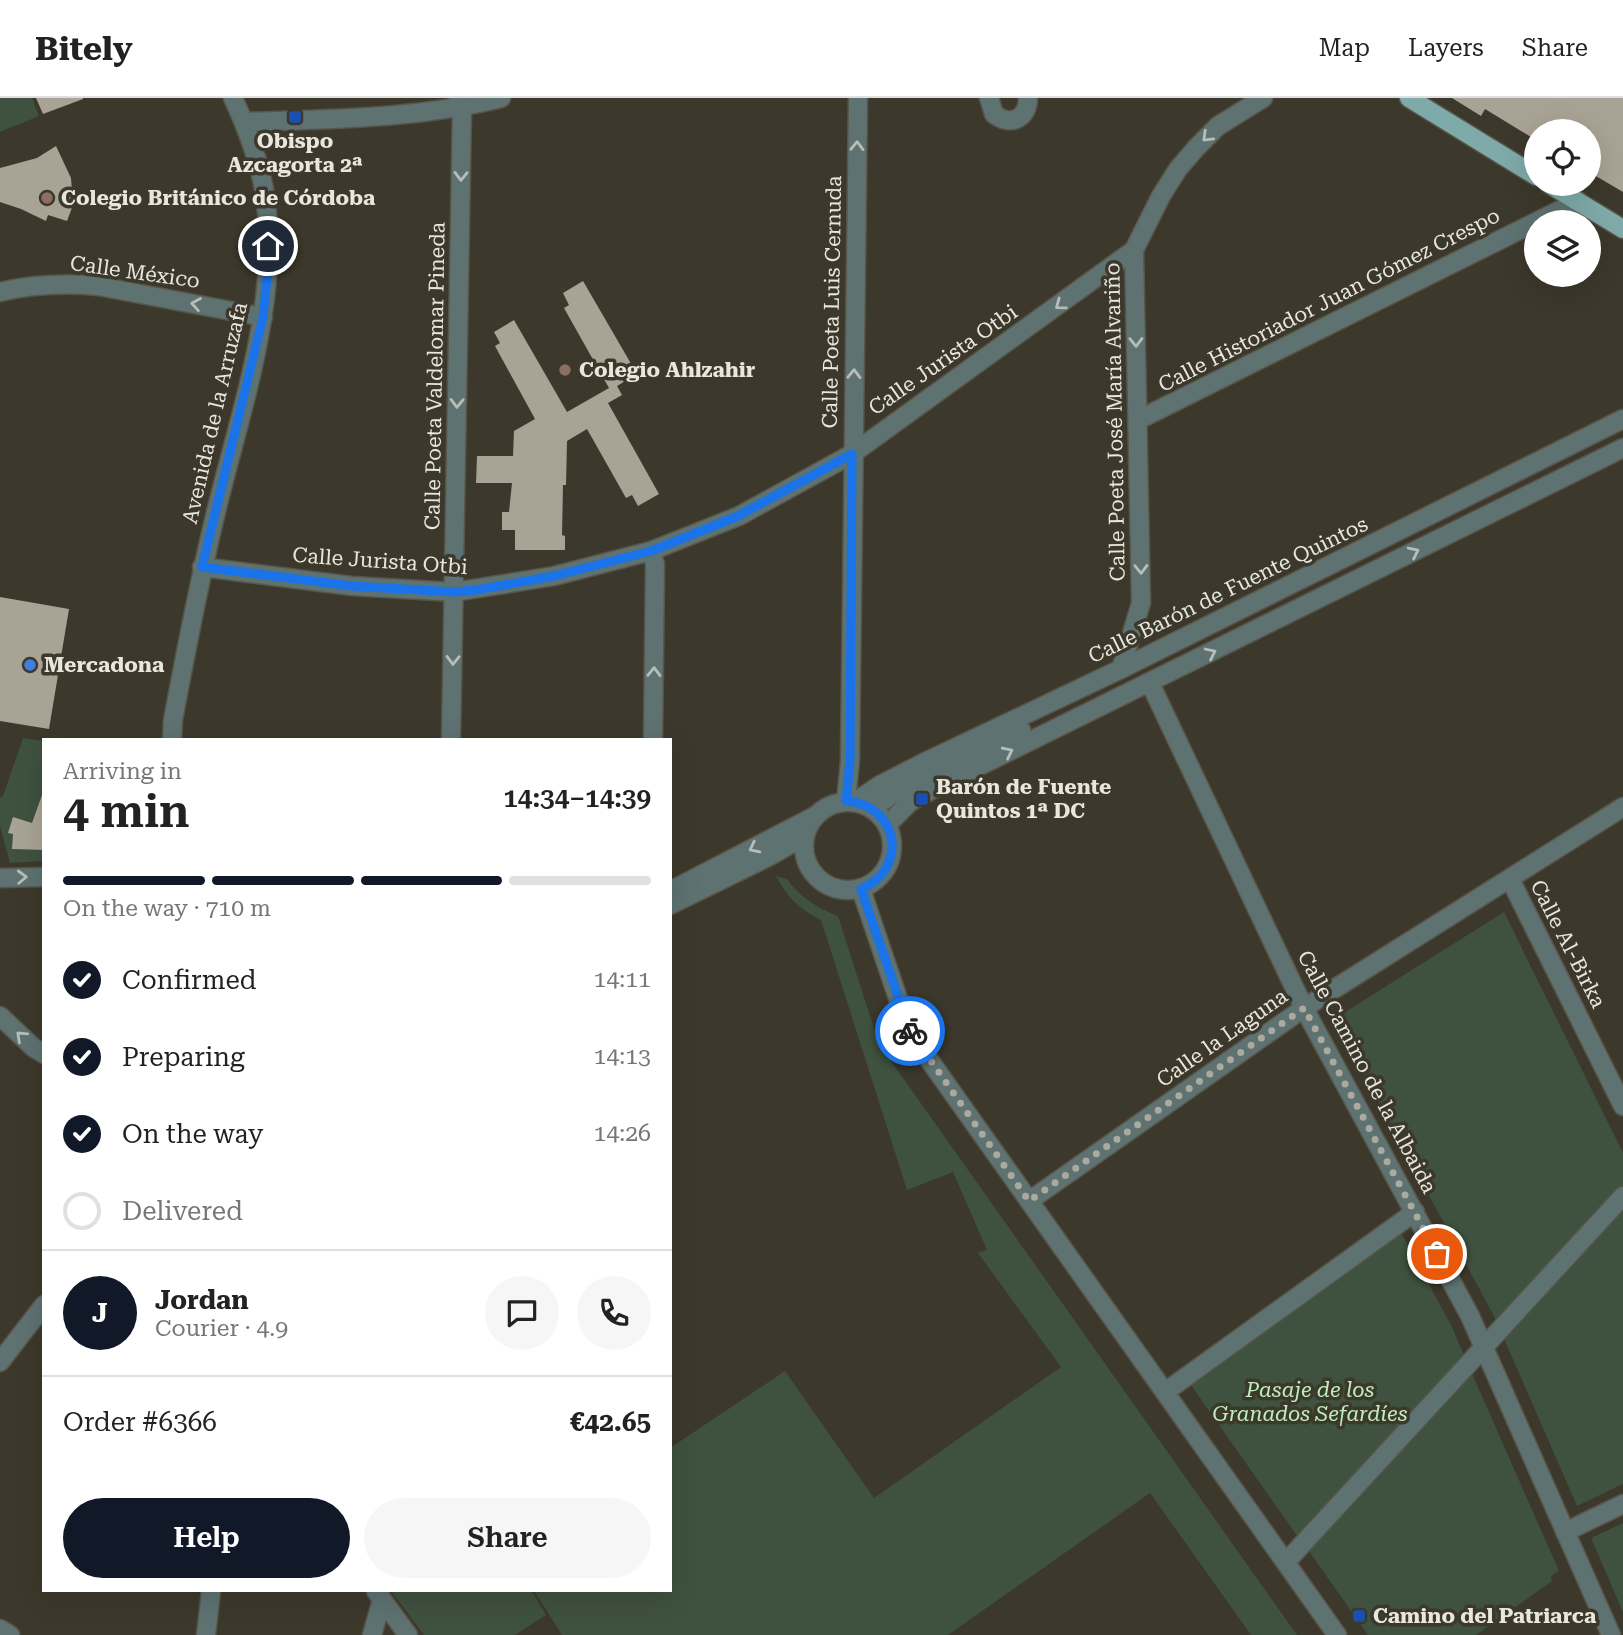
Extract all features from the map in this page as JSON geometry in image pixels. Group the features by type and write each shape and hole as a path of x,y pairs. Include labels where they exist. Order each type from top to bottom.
{"main road":[{"path":"1409,98 1524,169"},
{"path":"1569,196 1623,229"}],"street":[{"name":"Avenida de la Arruzafa","path":"172,738 173,720 202,567 263,317 268,269 268,223 263,186 244,122 233,98"},
{"path":"244,122 372,117 501,98"},
{"name":"Calle Poeta Luis Cernuda","path":"850,801 858,98"},
{"path":"989,98 994,114 1004,121 1022,117 1031,101"},
{"name":"Calle Poeta José María Alvariño","path":"1121,669 1141,603 1134,250 1178,169 1218,126 1263,98"},
{"name":"Calle Poeta Valdelomar Pineda","path":"451,738 460,103"},
{"name":"Calle Historiador Juan Gómez Crespo","path":"1138,421 1578,201"},
{"name":"Calle Jurista Otbi","path":"202,567 352,586 454,592 554,576 651,551 738,516 852,454 1134,250"},
{"name":"Calle México","path":"0,292 40,285 98,286 263,317"},
{"name":"Calle Barón de Fuente Quintos","path":"850,801 1623,419"},
{"name":"Calle Barón de Fuente Quintos","path":"887,825 910,802 935,788 1622,446"},
{"name":"Calle Barón de Fuente Quintos","path":"872,809 896,792 924,778 1622,446"},
{"path":"651,551 655,564 653,738"},
{"name":"Calle Camino de la Albaida","path":"1150,683 1304,1008 1470,1316 1611,1635"},
{"path":"850,761 857,772 880,785"},
{"path":"672,890 815,816 824,808 850,801 872,809 887,825 892,845 888,866 879,878 861,889 839,890 826,885 814,875 803,849 805,835 815,816"},
{"name":"Calle la Laguna","path":"1029,1201 1304,1008 1623,807"},
{"path":"672,904 771,856 805,835"},
{"path":"771,856 807,863"},
{"path":"0,878 42,877"},
{"name":"Calle Al-Birka","path":"1510,878 1623,1106"},
{"path":"861,889 910,1030 1337,1635"},
{"path":"0,1016 42,1053"},
{"path":"1286,1562 1623,1196"},
{"path":"1165,1392 1415,1212"},
{"path":"0,1362 42,1308"},
{"path":"1565,1532 1623,1504"},
{"path":"206,1635 211,1592"},
{"path":"372,1635 379,1595"},
{"path":"379,1595 408,1635"},
{"path":"0,1629 10,1635"}],"green space":[{"path":"0,98 32,98 39,116 0,132"},
{"path":"23,738 42,741 42,861 10,863 0,826 0,797 3,796"},
{"path":"776,876 787,879 810,901 838,916 879,1044 1297,1635 1251,1635 1150,1493 948,1635 562,1635 535,1592 672,1592 672,1447 785,1371 874,1498 1061,1367 978,1253 987,1250 953,1172 907,1190 821,920 795,902"},
{"path":"1504,912 1623,1153 1623,1484 1577,1506 1495,1318 1334,1019"},
{"name":"Pasaje de los Granados Sefardíes","path":"1399,1229 1451,1325 1466,1360 1300,1540 1188,1381"},
{"path":"1470,1369 1559,1571 1551,1576 1552,1581 1476,1635 1368,1635 1306,1547"},
{"path":"1623,1523 1623,1612 1591,1538"},
{"path":"392,1592 533,1592 546,1615 515,1635 424,1635"}],"building":[{"path":"36,98 83,98 83,99 43,114"},
{"path":"1452,98 1623,98 1623,192 1601,179 1601,119 1524,119 1524,133 1485,109 1481,116"},
{"path":"56,146 71,178 73,205 67,221 48,215 46,221 0,202 0,168 37,158"},
{"path":"583,281 637,374 617,386 622,395 608,403 659,494 638,506 632,495 626,498 587,429 567,441 562,535 565,536 565,550 515,550 515,530 502,530 502,512 509,512 512,483 476,483 477,456 513,456 514,431 535,419 495,346 500,343 494,332 514,320 567,412 609,388 564,308 569,305 563,293"},
{"name":"Mercadona","path":"0,597 69,609 49,729 0,721"},
{"path":"42,795 42,850 12,849 13,834 8,833 13,817 32,823"}],"way so far":[{"path":"910,1031 1029,1201 1304,1008 1437,1254"}],"place":[{"name":"Obispo Azcagorta 2ª","path":"295,117"},
{"name":"Colegio Británico de Córdoba","path":"47,198"},
{"name":"Colegio Ahlzahir","path":"565,370"},
{"name":"Mercadona","path":"30,665"},
{"name":"Barón de Fuente Quintos 1ª DC","path":"922,799"},
{"name":"Camino del Patriarca","path":"1359,1616"}],"route":[{"path":"268,246 263,317 202,567 352,586 454,592 476,590 554,576 651,551 738,516 852,454 850,761 846,801 864,804 881,816 892,838 892,853 888,866 879,878 861,889 910,1031"}]}
